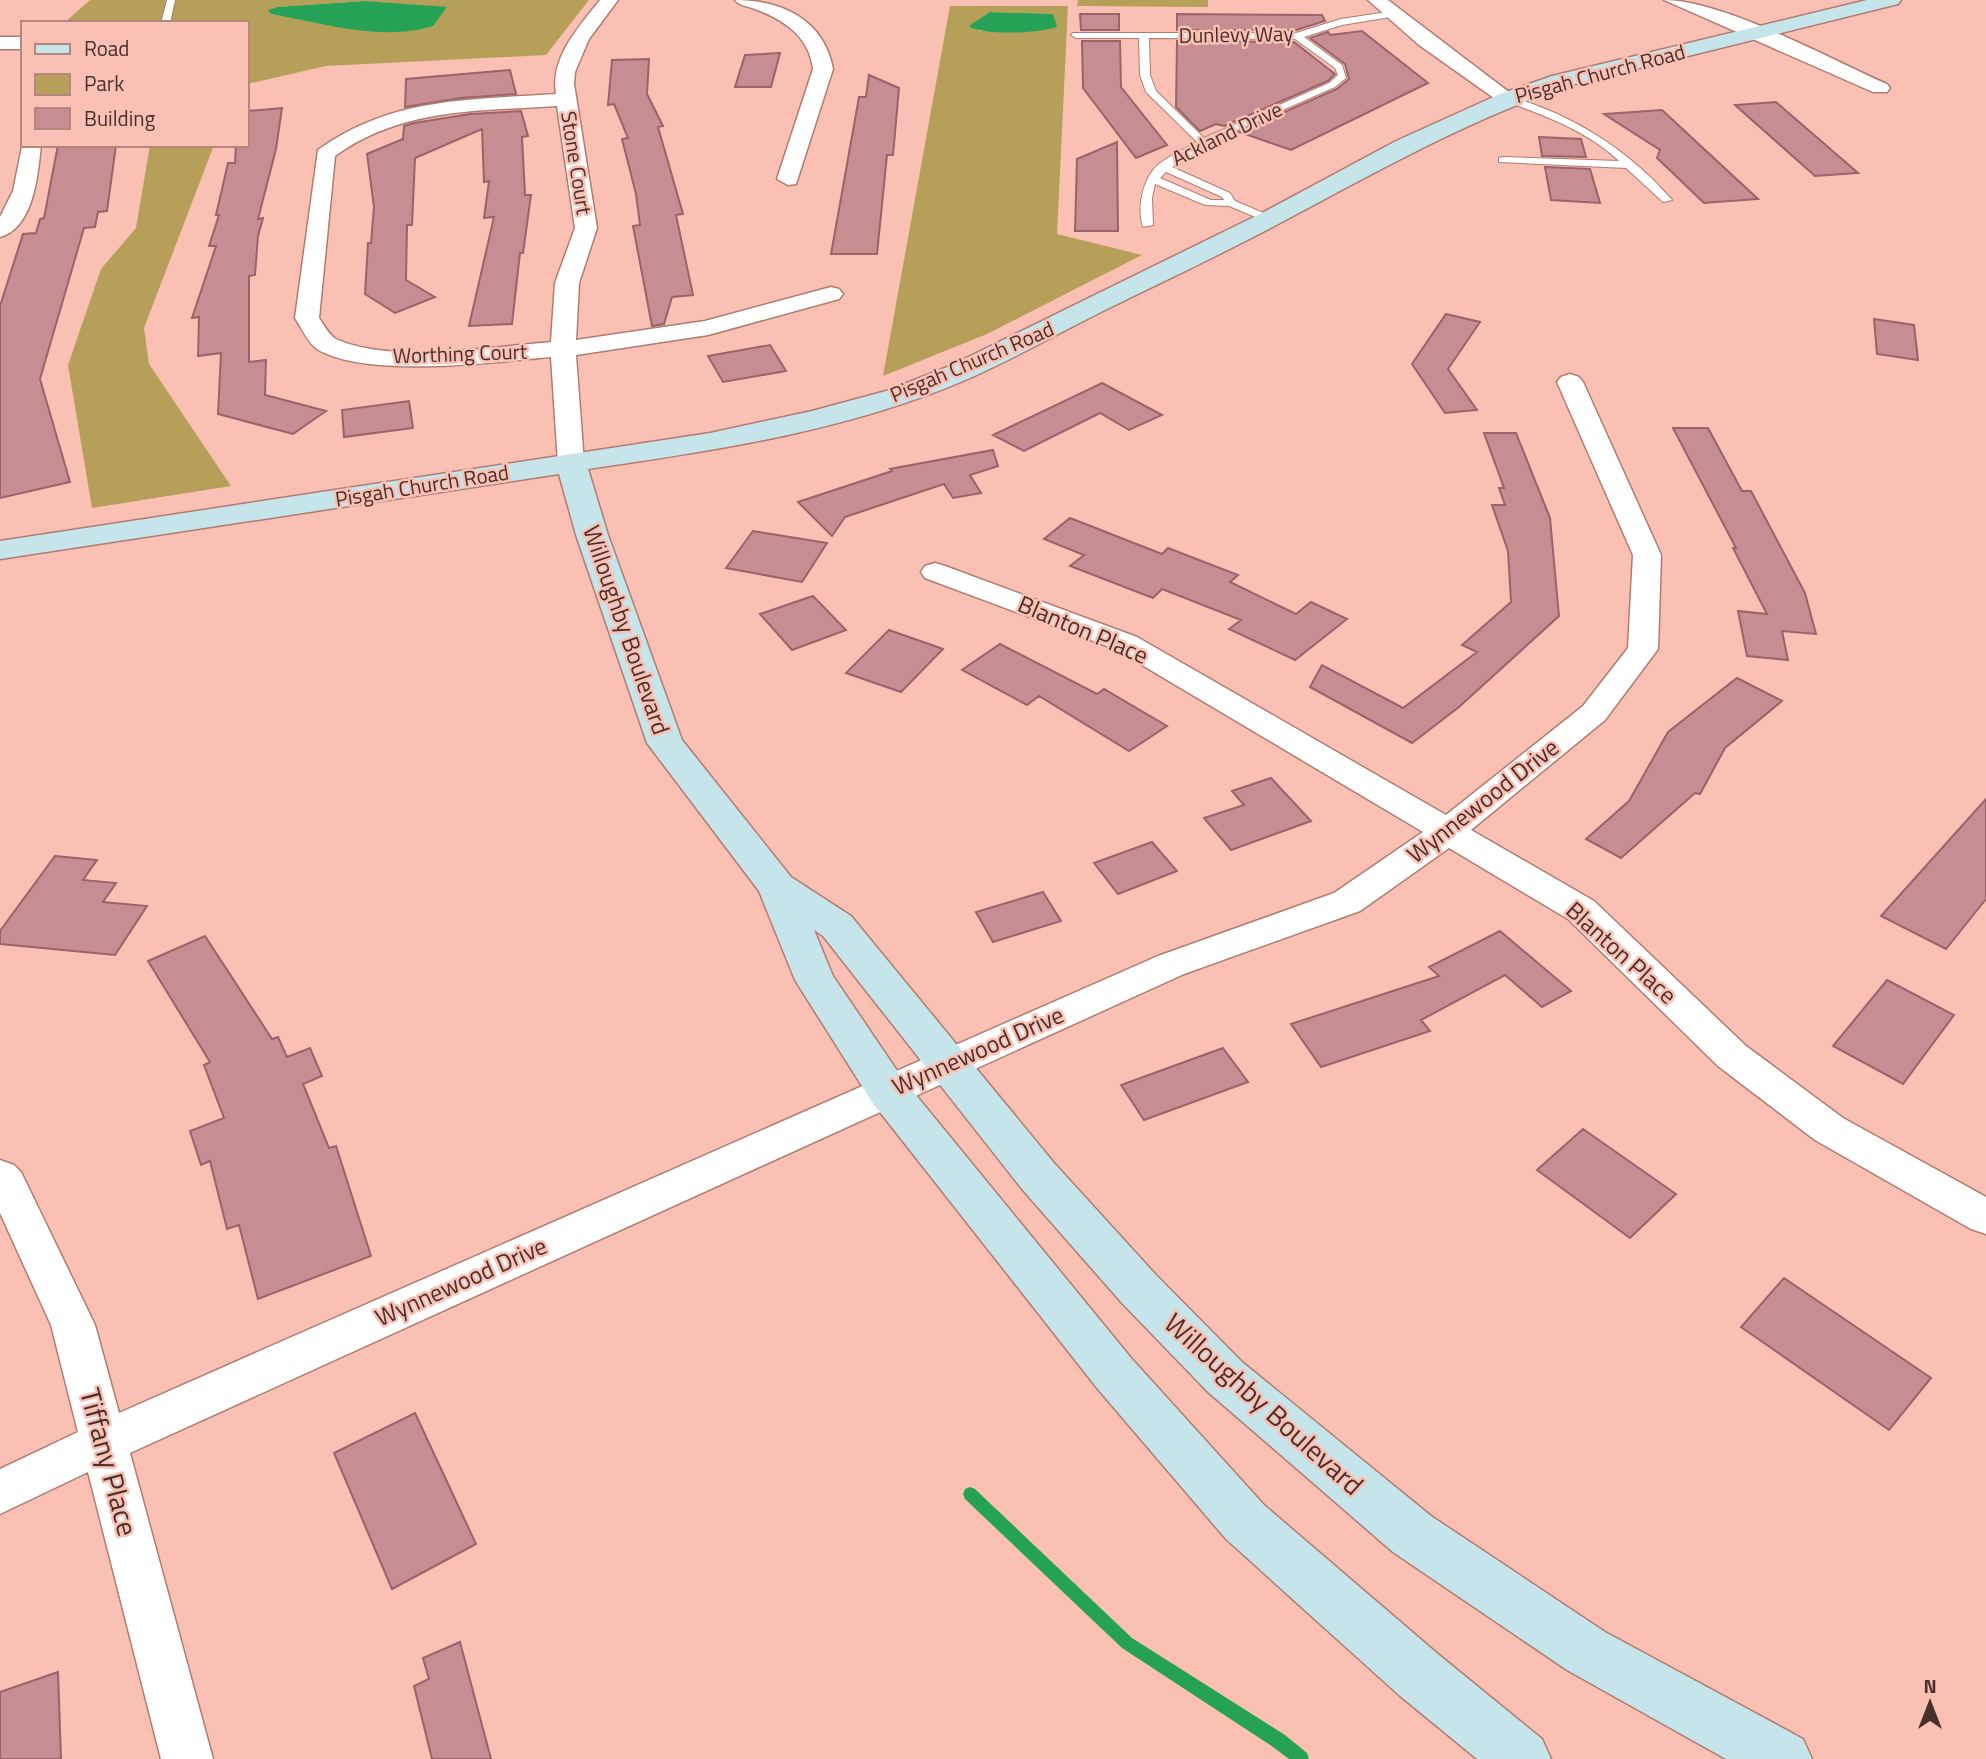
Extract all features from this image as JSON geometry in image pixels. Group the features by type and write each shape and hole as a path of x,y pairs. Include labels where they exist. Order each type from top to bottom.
{"main road":[{"name":"Pisgah Church Road","path":"0,550 710,442 817,419 896,397 1013,347 1269,219 1404,146 1508,99 1560,80 1891,0"},
{"name":"Willoughby Boulevard","path":"571,463 592,535 665,743 777,887 815,981 887,1090 1114,1373 1245,1522 1419,1675 1522,1759"},
{"name":"Willoughby Boulevard","path":"777,887 837,926 1047,1186 1139,1289 1225,1377 1412,1534 1586,1651 1783,1759"}],"street":[{"name":"Stone Court","path":"571,463 563,349 567,283 586,228 566,99 565,67 571,52 609,0"},
{"path":"744,0 790,19 807,31 823,56 823,69 788,179"},
{"path":"1377,0 1508,99"},
{"path":"1672,0 1757,33 1880,88"},
{"path":"0,43 21,43"},
{"name":"Worthing Court","path":"566,99 403,113 345,136 325,154 307,318 324,343 363,355 393,359 437,359 563,349 708,328 831,294"},
{"path":"0,229 18,209 25,195 31,147"},
{"name":"Wynnewood Drive","path":"0,1492 104,1441 1171,965 1347,902 1446,832 1594,713 1643,649 1647,555 1570,382"},
{"name":"Blanton Place","path":"935,572 1126,642 1581,910 1732,1056 1829,1129 1986,1217"},
{"name":"Tiffany Place","path":"0,1177 7,1184 73,1325 187,1759"}],"lane":[{"path":"166,21 171,0"},
{"name":"Dunlevy Way","path":"1076,35 1297,36 1341,22 1394,14"},
{"path":"1144,36 1145,75 1151,92 1204,143"},
{"name":"Ackland Drive","path":"1162,166 1204,143 1339,80 1344,71 1297,36"},
{"path":"1508,99 1589,131 1609,144 1667,200"},
{"path":"1503,160 1629,165"},
{"path":"1147,225 1146,191 1162,166"},
{"name":"Ackland Drive","path":"1162,166 1226,195 1231,203 1269,219"},
{"path":"1152,179 1209,203 1231,203"}],"green space":[{"path":"90,0 589,0 546,55 326,66 248,84 248,21 66,21","holes":["365,1 446,8 357,29 271,14 269,10 277,7"]},
{"path":"1078,0 1208,0 1208,7 1077,6"},
{"path":"950,6 1068,6 1057,234 1142,255 987,334 883,376","holes":["990,12 1053,14 1052,29 979,31"]},
{"path":"150,147 213,147 144,328 149,364 231,486 92,508 68,365 101,269 136,228"}],"shaded area":[{"path":"365,1 447,7 433,26 394,32 331,26 271,14 268,10 277,7"},
{"path":"990,12 1053,14 1057,27 1012,32 986,31 969,26"}],"building":[{"path":"1080,14 1119,14 1119,30 1081,30"},
{"path":"1177,14 1322,15 1325,21 1296,30 1177,30"},
{"path":"1362,31 1428,83 1291,150 1239,132 1337,89 1349,79 1345,64 1310,38 1328,32 1330,35"},
{"path":"1082,41 1120,41 1121,87 1167,145 1136,158 1083,88"},
{"path":"1177,41 1294,42 1335,74 1328,81 1224,126 1216,124 1200,131 1176,107"},
{"path":"780,53 771,87 735,87 745,55"},
{"path":"649,59 647,94 663,126 658,127 683,214 676,215 693,295 672,297 664,324 652,326 633,226 640,225 636,194 622,139 628,138 614,104 608,105 612,60"},
{"path":"510,70 516,94 461,98 405,107 406,79"},
{"path":"869,75 899,88 893,155 887,155 877,254 831,254 859,97 866,97"},
{"path":"1776,102 1858,173 1815,176 1735,105"},
{"path":"282,108 276,149 258,219 263,218 258,236 255,275 249,276 249,362 266,360 265,395 326,411 293,434 218,414 221,353 198,356 199,317 192,318 216,246 209,246 219,215 216,215 228,163 235,163 236,147 248,147 248,111"},
{"path":"1662,110 1758,199 1704,203 1657,158 1660,150 1604,114"},
{"path":"521,111 528,136 522,137 525,195 531,195 523,253 520,253 512,324 469,326 494,217 484,218 489,181 484,182 482,129 415,158 412,225 407,225 406,280 435,297 395,313 365,294 368,243 371,243 374,207 367,154 403,139 404,126 414,123 470,114"},
{"path":"1539,137 1581,139 1586,157 1542,156"},
{"path":"1117,142 1118,231 1075,231 1077,159"},
{"path":"58,147 116,147 107,211 98,212 95,227 84,228 40,379 70,482 0,498 0,306 23,234 36,233 40,219 44,218"},
{"path":"1545,167 1590,169 1600,203 1551,200"},
{"path":"1446,314 1480,322 1448,369 1477,410 1445,413 1412,364"},
{"path":"1874,319 1914,325 1918,360 1877,354"},
{"path":"770,345 786,371 723,382 708,356"},
{"path":"1102,383 1162,415 1129,430 1100,413 1024,451 993,435"},
{"path":"409,401 413,428 344,437 342,410"},
{"path":"1673,428 1708,428 1742,491 1751,491 1805,593 1816,634 1782,631 1788,660 1747,656 1738,611 1767,614 1733,548 1736,548"},
{"path":"1484,433 1516,433 1550,518 1559,616 1459,707 1412,743 1310,687 1322,665 1403,708 1477,652 1462,645 1511,602 1508,551 1492,505 1505,505 1499,488 1504,488"},
{"path":"993,450 998,466 970,475 981,493 953,498 944,484 845,517 832,536 798,502 892,471 890,469"},
{"path":"1070,518 1162,554 1168,548 1238,575 1230,582 1296,614 1311,602 1347,619 1295,660 1229,629 1241,620 1162,589 1153,598 1070,566 1084,555 1044,539"},
{"path":"753,531 827,543 802,582 726,568"},
{"path":"813,596 846,630 792,650 760,614"},
{"path":"889,630 943,649 901,692 846,673"},
{"path":"1000,644 1097,694 1104,689 1167,726 1129,751 1039,696 1027,705 962,670"},
{"path":"1737,678 1782,701 1725,748 1700,794 1695,793 1621,858 1586,839 1629,801 1668,732"},
{"path":"1271,778 1311,821 1231,850 1204,818 1244,805 1232,791"},
{"path":"1986,799 1986,899 1946,949 1881,916"},
{"path":"1152,842 1177,871 1118,894 1094,863"},
{"path":"55,856 97,860 83,880 116,883 103,902 147,906 115,955 0,944 0,931"},
{"path":"1043,892 1061,921 993,942 976,912"},
{"path":"1500,931 1571,991 1542,1007 1505,975 1421,1020 1430,1031 1321,1067 1291,1024 1439,976 1429,967"},
{"path":"205,936 272,1039 278,1037 287,1057 310,1048 322,1076 303,1084 329,1148 336,1146 371,1256 258,1299 239,1225 227,1229 210,1161 201,1165 190,1131 224,1118 204,1065 210,1062 148,961"},
{"path":"1887,980 1954,1015 1903,1084 1833,1046"},
{"path":"1223,1048 1248,1082 1144,1120 1121,1085"},
{"path":"1583,1129 1676,1194 1630,1238 1537,1170"},
{"path":"1784,1278 1931,1378 1889,1430 1741,1327"},
{"path":"415,1413 476,1544 392,1589 334,1453"},
{"path":"460,1642 491,1759 432,1759 414,1686 429,1679 423,1658"},
{"path":"58,1672 61,1759 0,1759 0,1692"}],"waterway":[{"path":"970,1494 1127,1643 1279,1741 1301,1759"}]}
